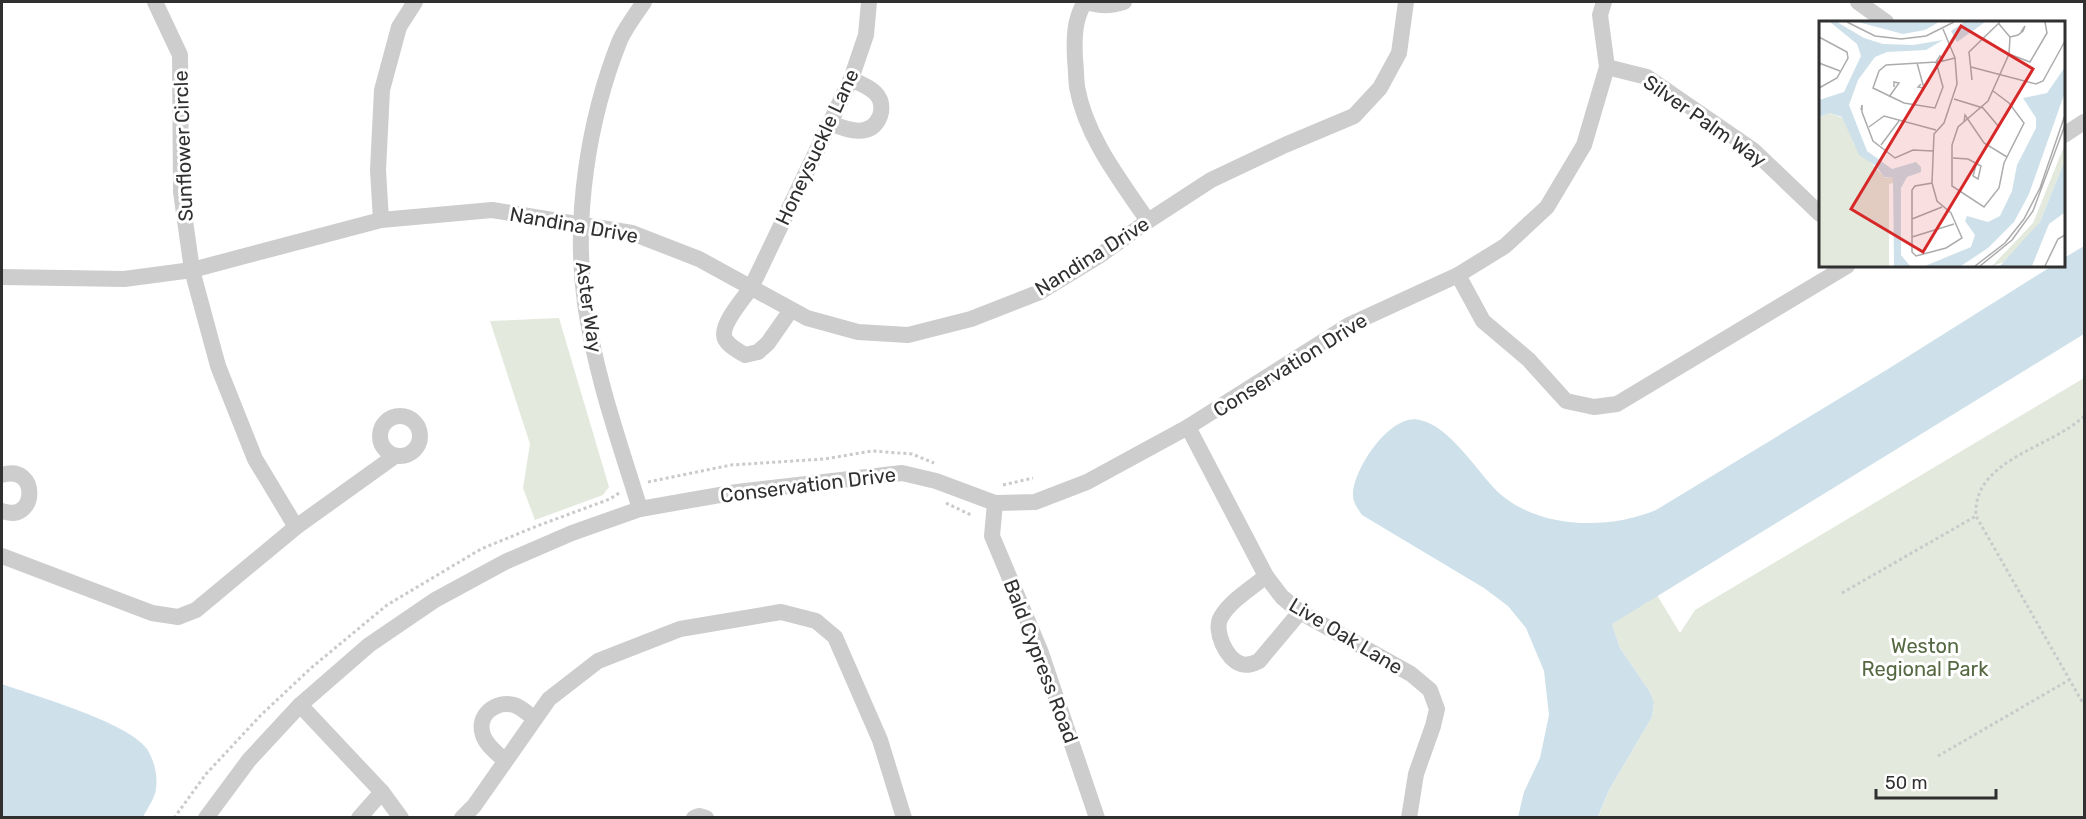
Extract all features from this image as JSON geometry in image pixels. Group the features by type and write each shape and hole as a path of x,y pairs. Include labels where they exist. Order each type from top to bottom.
{"street":[{"name":"Sunflower Circle","path":"155,2 180,55 181,192 192,270 218,366 255,459 296,527"},
{"path":"381,220 378,170 382,90 399,27 415,2"},
{"name":"Aster Way","path":"640,509 598,369 585,302 580,224 595,116 621,39 644,2"},
{"name":"Honeysuckle Lane","path":"791,310 768,343 758,352 745,355 733,348 725,339 724,330 733,312 751,288 851,79 866,35 869,2"},
{"path":"1124,2 1114,5 1087,2 1078,14 1074,42 1078,88 1090,126 1104,155 1148,221"},
{"name":"Nandina Drive","path":"2,277 124,279 192,270 381,220 492,210 632,233 699,259 807,318 858,332 908,335 971,319 1040,292 1100,256 1211,180 1354,116 1380,88 1399,53 1406,2"},
{"name":"Conservation Drive","path":"206,818 249,760 300,705 369,645 435,600 505,562 572,533 640,509 737,492 902,473 936,481 995,503 1035,502 1087,482 1188,428 1349,325 1458,275 1505,246 1547,207 1584,145 1607,67 1600,15 1604,2"},
{"path":"1858,2 1885,21"},
{"name":"Silver Palm Way","path":"1607,67 1647,77 1753,150 1819,212"},
{"path":"830,123 857,131 867,130 879,120 882,111 879,98 872,90 851,79"},
{"path":"2065,134 2085,122"},
{"path":"1458,275 1483,321 1529,360 1566,401 1594,407 1617,404 1845,267"},
{"name":"Live Oak Lane","path":"1188,428 1266,576 1282,597 1300,612 1411,675 1430,690 1437,709 1416,774 1409,818"},
{"path":"2,556 152,613 178,617 196,610 296,527 395,456"},
{"path":"2,476 16,474 28,484 30,491 26,506 12,513 3,514"},
{"name":"Bald Cypress Road","path":"995,503 992,536 1040,650 1097,818"},
{"path":"1266,576 1230,606 1221,617 1218,627 1223,644 1234,660 1250,665 1259,661 1300,612"},
{"path":"462,818 474,806 504,760 549,699 598,661 680,629 781,612 816,621 835,637 880,740 904,818"},
{"path":"504,760 486,742 482,733 481,723 487,712 504,704 517,706 534,718"},
{"path":"300,705 382,792 401,818"},
{"path":"359,818 382,792"},
{"path":"694,818 699,816 706,818"}],"path":[{"path":"2085,416 2074,426 2032,448 1998,470 1979,491 1975,504 1976,516 2085,705"},
{"path":"174,818 206,774 261,715 311,668 387,605 481,549 610,499 633,487 654,480 730,465 824,459 873,451 912,454 940,465"},
{"path":"999,486 1033,478"},
{"path":"937,499 971,515"},
{"path":"1842,592 1976,516"},
{"path":"1938,756 2070,680"}],"green space":[{"path":"559,318 609,487 603,495 535,520 523,488 530,444 490,321"},
{"name":"Weston Regional Park","path":"2084,378 2084,817 1598,818 1609,790 1652,717 1654,704 1650,692 1620,648 1612,624 1657,595 1680,633 1695,610"}],"shaded area":[{"path":"2084,246 2084,334 1612,624 1620,648 1650,692 1654,703 1652,717 1609,790 1598,817 1518,817 1524,792 1540,758 1549,715 1544,671 1526,628 1508,606 1484,588 1362,515 1353,498 1355,484 1359,471 1386,433 1409,420 1420,420 1441,430 1469,458 1493,487 1509,501 1528,511 1570,522 1593,523 1636,517 1656,510 2050,267 2065,267 2065,257"},
{"path":"2,684 101,720 137,739 149,753 156,778 154,796 143,817 2,817"}]}
